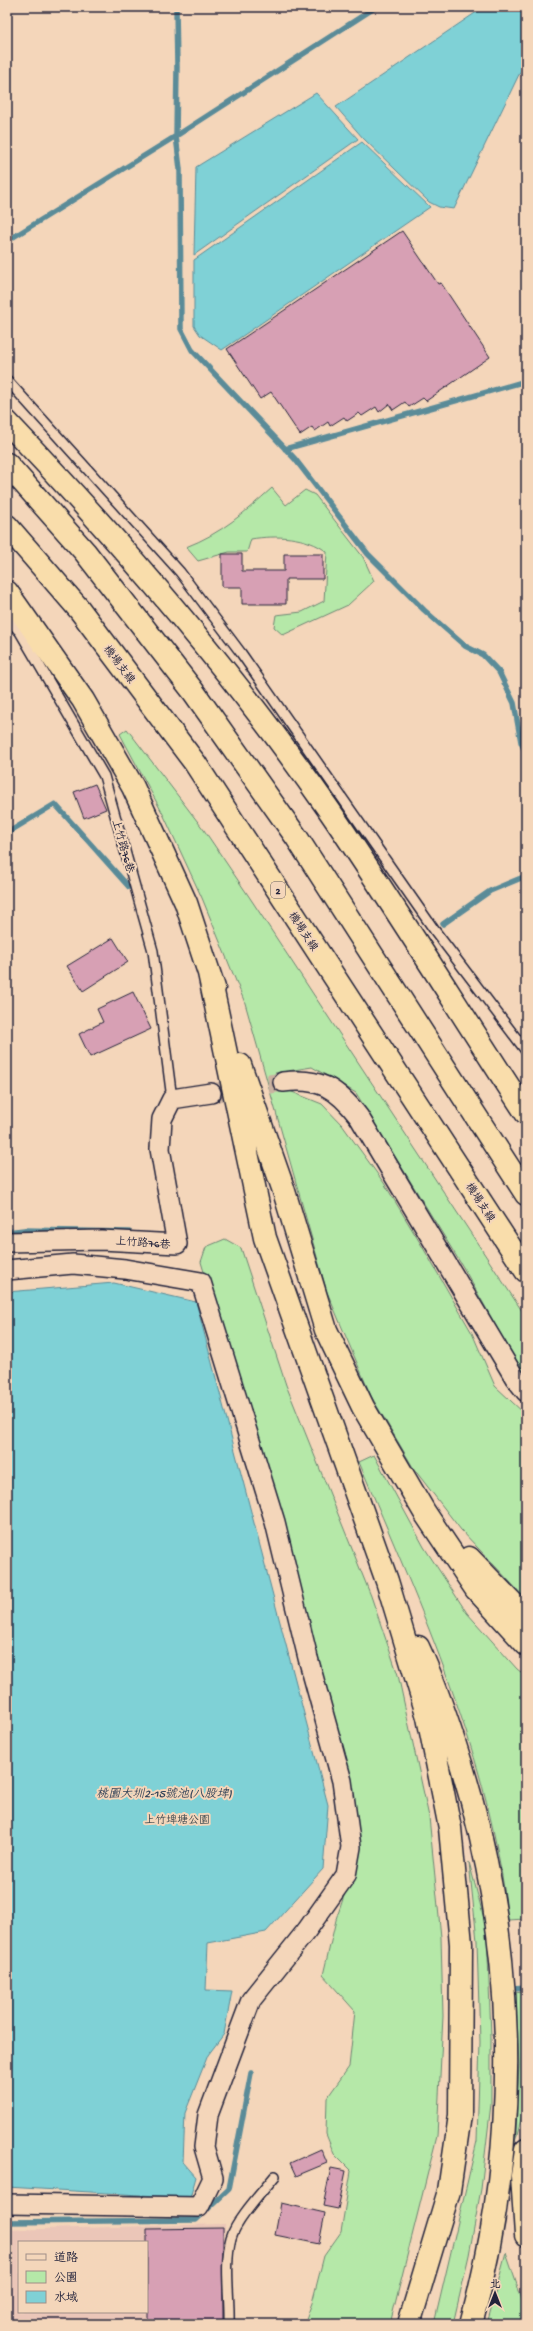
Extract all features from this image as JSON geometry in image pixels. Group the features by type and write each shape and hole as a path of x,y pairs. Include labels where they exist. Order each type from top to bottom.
{"highway":[{"path":"7,422 73,491 216,659 329,810 526,1112"},
{"path":"7,464 85,552 198,698 296,838 526,1194"},
{"name":"機場支線","path":"7,526 80,609 195,764 526,1271"},
{"path":"7,592 83,700 133,786 186,903 282,1188 326,1330 363,1407 425,1512 476,1589 526,1644"},
{"path":"428,962 526,1084"},
{"path":"209,973 265,1238 387,1580 428,1716 443,1786 450,1828 461,1944 460,2115 449,2191 409,2324"},
{"path":"425,1512 526,1617"},
{"path":"387,1580 432,1674 472,1797 490,1877 501,1950 506,2031 506,2107 501,2164 491,2243 471,2324"},
{"path":"526,2150 522,2176 526,2235"}],"street":[{"path":"282,1082 306,1080 317,1082 329,1088 350,1104 515,1378 526,1392"},
{"path":"172,1099 211,1093"},
{"name":"上竹路76巷","path":"7,1242 101,1240 177,1244 160,1149 162,1119 172,1099"},
{"path":"7,1270 73,1264 125,1269 202,1282 275,1522 308,1658 342,1781 351,1847 346,1875 307,1930 251,2000 208,2115 204,2147 213,2178 199,2207 7,2204"}],"lane":[{"path":"7,380 26,398 180,572 241,653 435,931 526,1051"},
{"name":"上竹路76巷","path":"7,618 20,632 104,776 153,951 172,1099"},
{"path":"229,2324 229,2261 231,2237 247,2211 275,2176"}],"shaded area":[{"path":"225,2224 226,2324 7,2324 7,2230"}],"green space":[{"path":"272,488 286,505 305,490 315,495 363,557 374,581 348,605 283,635 274,627 276,615 302,612 324,601 327,552 310,543 300,540 270,537 251,539 247,552 229,552 198,561 186,547 222,529"},
{"path":"127,729 204,830 526,1317 526,1376 523,1374 463,1267 356,1093 312,1067 275,1073 282,1088 322,1104 342,1125 384,1183 422,1246 472,1333 495,1386 526,1415 526,1599 461,1530 414,1469 371,1396 327,1292 245,1003 202,898 164,816 120,734"},
{"path":"225,1239 241,1248 286,1385 371,1596 398,1675 429,1817 441,1937 443,2016 437,2136 390,2324 304,2324 312,2303 324,2256 341,2232 351,2171 334,2154 326,2134 327,2098 349,2067 355,2011 323,1975 336,1920 354,1866 220,1325 201,1262 206,1247"},
{"path":"374,1455 424,1547 467,1613 517,1669 526,1676 526,1919 508,1920 499,1860 486,1801 470,1743 429,1629 359,1462"},
{"path":"469,1862 487,1930 491,2036 491,2104 481,2189 469,2255 453,2324 434,2324 477,2141 480,2042 477,1941"},
{"path":"526,1990 526,2100 514,2146 519,2066 516,1992"},
{"path":"506,2253 526,2311 526,2324 487,2324"}],"water":[{"path":"484,7 526,7 526,60 454,209 439,207 429,202 363,138 336,107"},
{"path":"316,93 358,139 194,255 196,167"},
{"path":"362,142 430,207 222,350 200,335 194,326 194,260"},
{"name":"桃園大圳2-15號池(八股埤)","path":"114,1283 196,1302 328,1805 323,1869 266,1932 208,1943 206,1990 232,1991 224,2034 208,2055 185,2113 183,2162 196,2177 190,2198 7,2187 7,1292"}],"building":[{"path":"402,231 438,284 441,283 490,357 426,401 423,398 409,407 405,402 393,410 389,404 379,412 376,407 362,416 359,413 347,421 344,417 330,426 328,422 315,431 312,427 300,435 271,392 260,399 227,349"},
{"path":"222,554 242,554 242,571 284,571 284,554 323,554 323,579 286,579 286,604 242,604 242,587 222,587"},
{"path":"95,784 106,809 84,818 74,792"},
{"path":"113,938 128,962 83,991 67,966"},
{"path":"133,992 151,1029 90,1057 79,1034 103,1022 97,1009"},
{"path":"321,2149 327,2163 296,2176 290,2163"},
{"path":"331,2168 346,2171 338,2209 323,2206"},
{"path":"281,2203 325,2213 319,2244 275,2235"},
{"path":"223,2228 223,2324 147,2324 147,2229"}],"waterway":[{"path":"7,241 176,136 176,7"},
{"path":"376,7 176,136 180,169 181,329 192,350 295,459 368,554 424,610 465,646 483,655 499,672 514,703 521,742 526,753"},
{"path":"285,449 526,381"},
{"path":"7,833 55,804 129,887"},
{"path":"443,924 490,891 526,876"},
{"path":"7,1232 24,1230 129,1232"},
{"path":"514,1988 526,1987"},
{"path":"7,2222 196,2220 229,2189 251,2073"}],"tunnel":[{"path":"211,1093 283,1082"}],"park label":[{"name":"上竹埤塘公園","path":"177,1819"}]}
